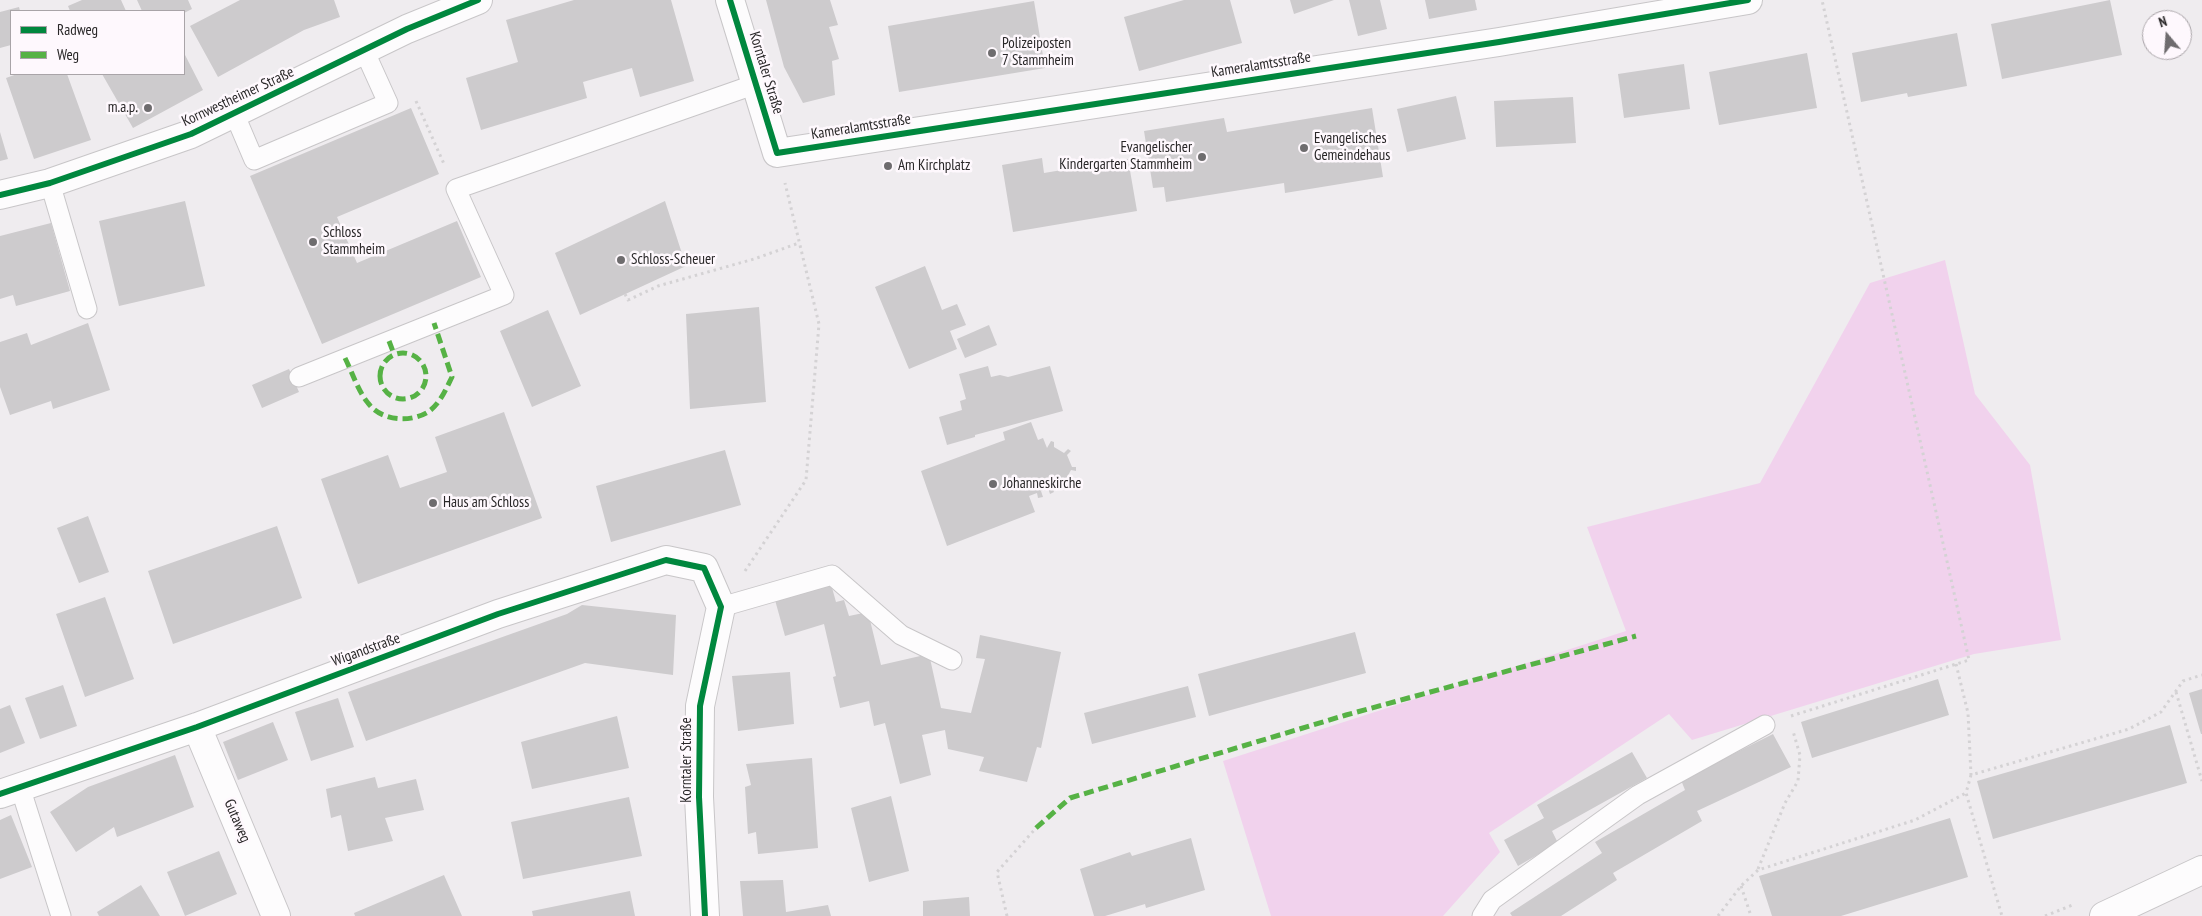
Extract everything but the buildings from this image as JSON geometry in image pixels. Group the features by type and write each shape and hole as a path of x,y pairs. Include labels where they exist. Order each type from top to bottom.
{"street":[{"name":"Korntaler Straße","path":"730,0 777,153"},
{"name":"Kameralamtsstraße","path":"777,153 1499,42 1748,0"},
{"name":"Kornwestheimer Straße","path":"0,195 50,183 191,134 464,2"},
{"name":"Wigandstraße","path":"10,791 197,727 498,614 666,560 704,568 721,607"},
{"name":"Korntaler Straße","path":"705,916 699,797 700,706 721,607"},
{"name":"Gutaweg","path":"197,727 276,916"},
{"path":"2104,916 2202,870"}],"lane":[{"path":"234,113 254,160 388,103 364,50"},
{"path":"299,377 504,295 456,189 756,84"},
{"path":"50,183 87,309"},
{"path":"721,607 832,576 901,635 952,660"},
{"path":"1482,916 1492,900 1638,795 1765,725"},
{"path":"10,791 61,916"}],"path":[{"path":"1718,916 1741,886 1758,870 1785,803 1798,781 1800,755 1788,716 1968,660 1822,0"},
{"path":"413,94 456,189"},
{"path":"721,607 806,480 819,324 777,153"},
{"path":"625,294 628,300 658,286 754,260 799,243"},
{"path":"1956,664 1968,713 1971,775 1966,792 2002,916"},
{"path":"1971,775 2129,729 2161,712 2184,681 2202,675"},
{"path":"2176,692 2202,781"},
{"path":"1758,870 1915,820 1966,792"},
{"path":"1008,916 997,872 1036,828"},
{"path":"1741,886 1751,916"}],"shaded area":[{"path":"1945,260 1975,394 2030,465 2061,640 1974,654 1692,740 1669,714 1489,833 1500,852 1443,916 1271,916 1223,761 1626,631 1587,527 1760,483 1870,283"}],"marked path":[{"path":"345,358 361,393 368,403 380,414 405,419 421,416 436,405 452,377 434,323"},
{"path":"389,341 394,354"},
{"path":"399,353 407,353 416,357 422,363 426,376 422,389 416,395 407,399 399,399 390,395 384,389 380,380 380,372 384,363 390,357 399,353"},
{"path":"1036,828 1070,798 1346,715 1636,636"}],"cycle path":[{"path":"0,195 50,183 191,134 407,29 478,0"},
{"path":"730,0 777,153 1499,42 1748,0"},
{"path":"0,794 197,727 498,614 666,560 704,568 721,607 700,706 699,797 705,916"}],"place":[{"name":"Polizeiposten 7 Stammheim","path":"992,53"},
{"name":"m.a.p.","path":"148,108"},
{"name":"Evangelisches Gemeindehaus","path":"1304,148"},
{"name":"Evangelischer Kindergarten Stammheim","path":"1202,157"},
{"name":"Am Kirchplatz","path":"888,166"},
{"name":"Schloss Stammheim","path":"313,242"},
{"name":"Schloss-Scheuer","path":"621,260"},
{"name":"Johanneskirche","path":"993,484"},
{"name":"Haus am Schloss","path":"433,503"}]}
